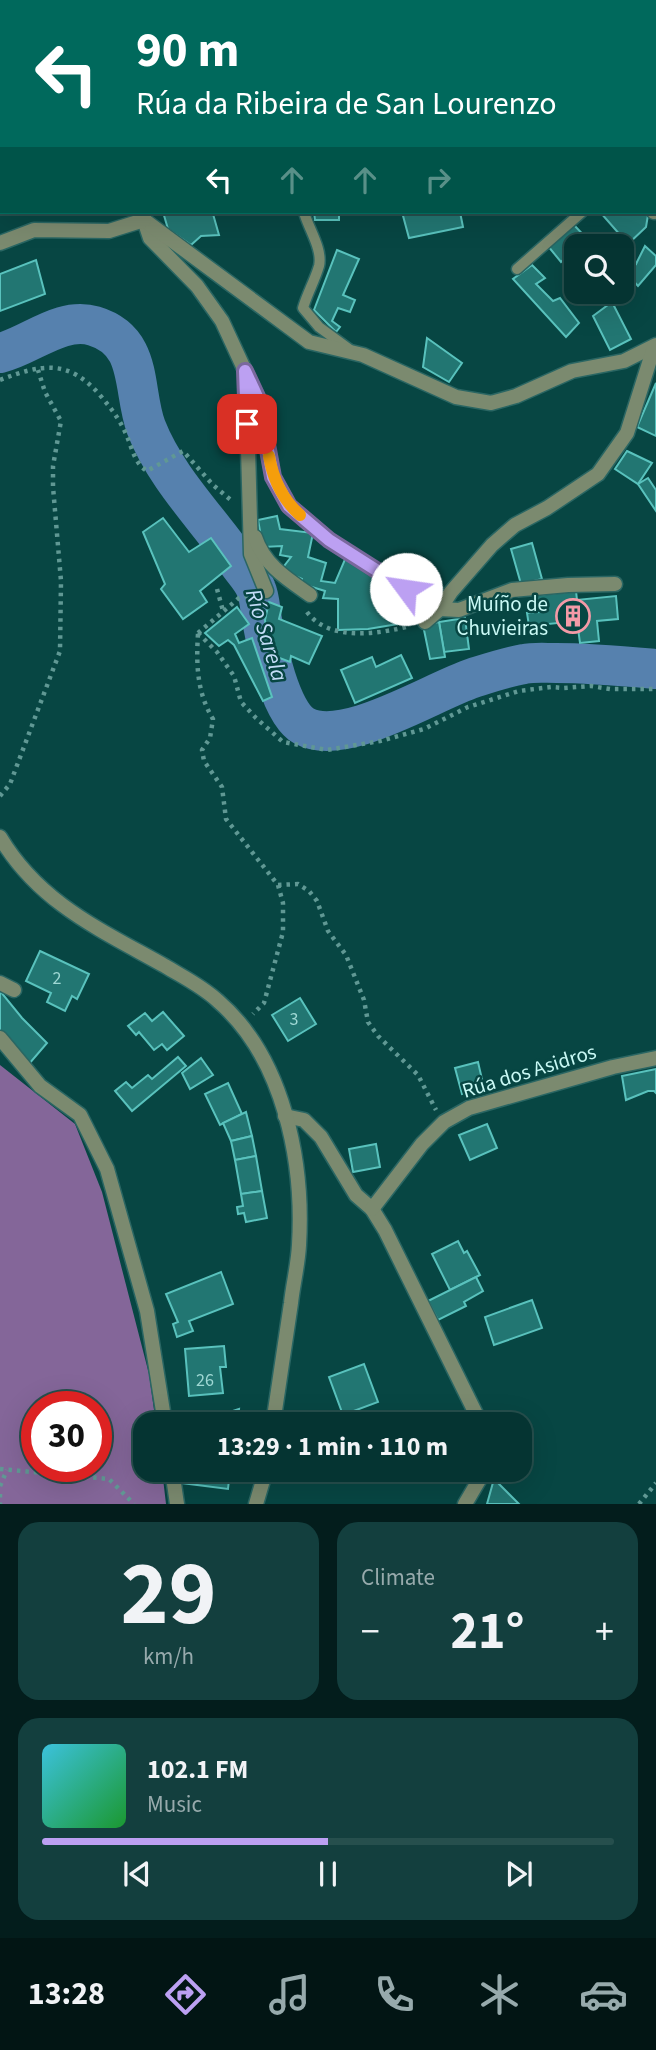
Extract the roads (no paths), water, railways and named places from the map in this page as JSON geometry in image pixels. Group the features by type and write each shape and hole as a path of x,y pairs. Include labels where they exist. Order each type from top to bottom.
{"street":[{"path":"144,216 309,342 354,353 456,397 491,403 516,396 572,371 624,361 655,346"},
{"path":"0,243 34,230 109,231 144,216"},
{"path":"144,216 150,238 197,286 222,320 259,401 273,477 289,506 329,540 440,609 459,610 512,590 615,584"},
{"path":"425,622 440,609 451,592 492,545 515,525 547,509 598,474 627,433 655,346"},
{"path":"245,371 251,554 266,591"},
{"path":"251,526 259,549 279,574 310,595"},
{"path":"0,837 22,869 64,908 201,986 242,1025 258,1048 285,1116 296,1163 299,1246 275,1412"},
{"path":"0,1038 40,1086 79,1115 107,1169 147,1311 162,1412"},
{"name":"Rúa dos Asidros","path":"372,1209 422,1144 444,1122 469,1108 613,1067 656,1058"},
{"path":"285,1116 304,1120 321,1137 356,1195 372,1209 475,1412"},
{"path":"174,1482 177,1504"},
{"path":"256,1504 262,1482"},
{"path":"465,1504 478,1482"}],"lane":[{"path":"304,214 318,248 320,264 303,308 319,327 354,353"},
{"path":"517,269 580,214"}],"waterway":[{"name":"Río Sarela","path":"0,353 58,328 82,324 110,333 121,343 134,368 142,412 154,445 186,495 254,585 281,694 288,708 304,726 321,731 341,730 364,724 473,678 528,663 656,669"}],"place":[{"name":"Muíño de Chuvieiras","path":"573,616"}]}
